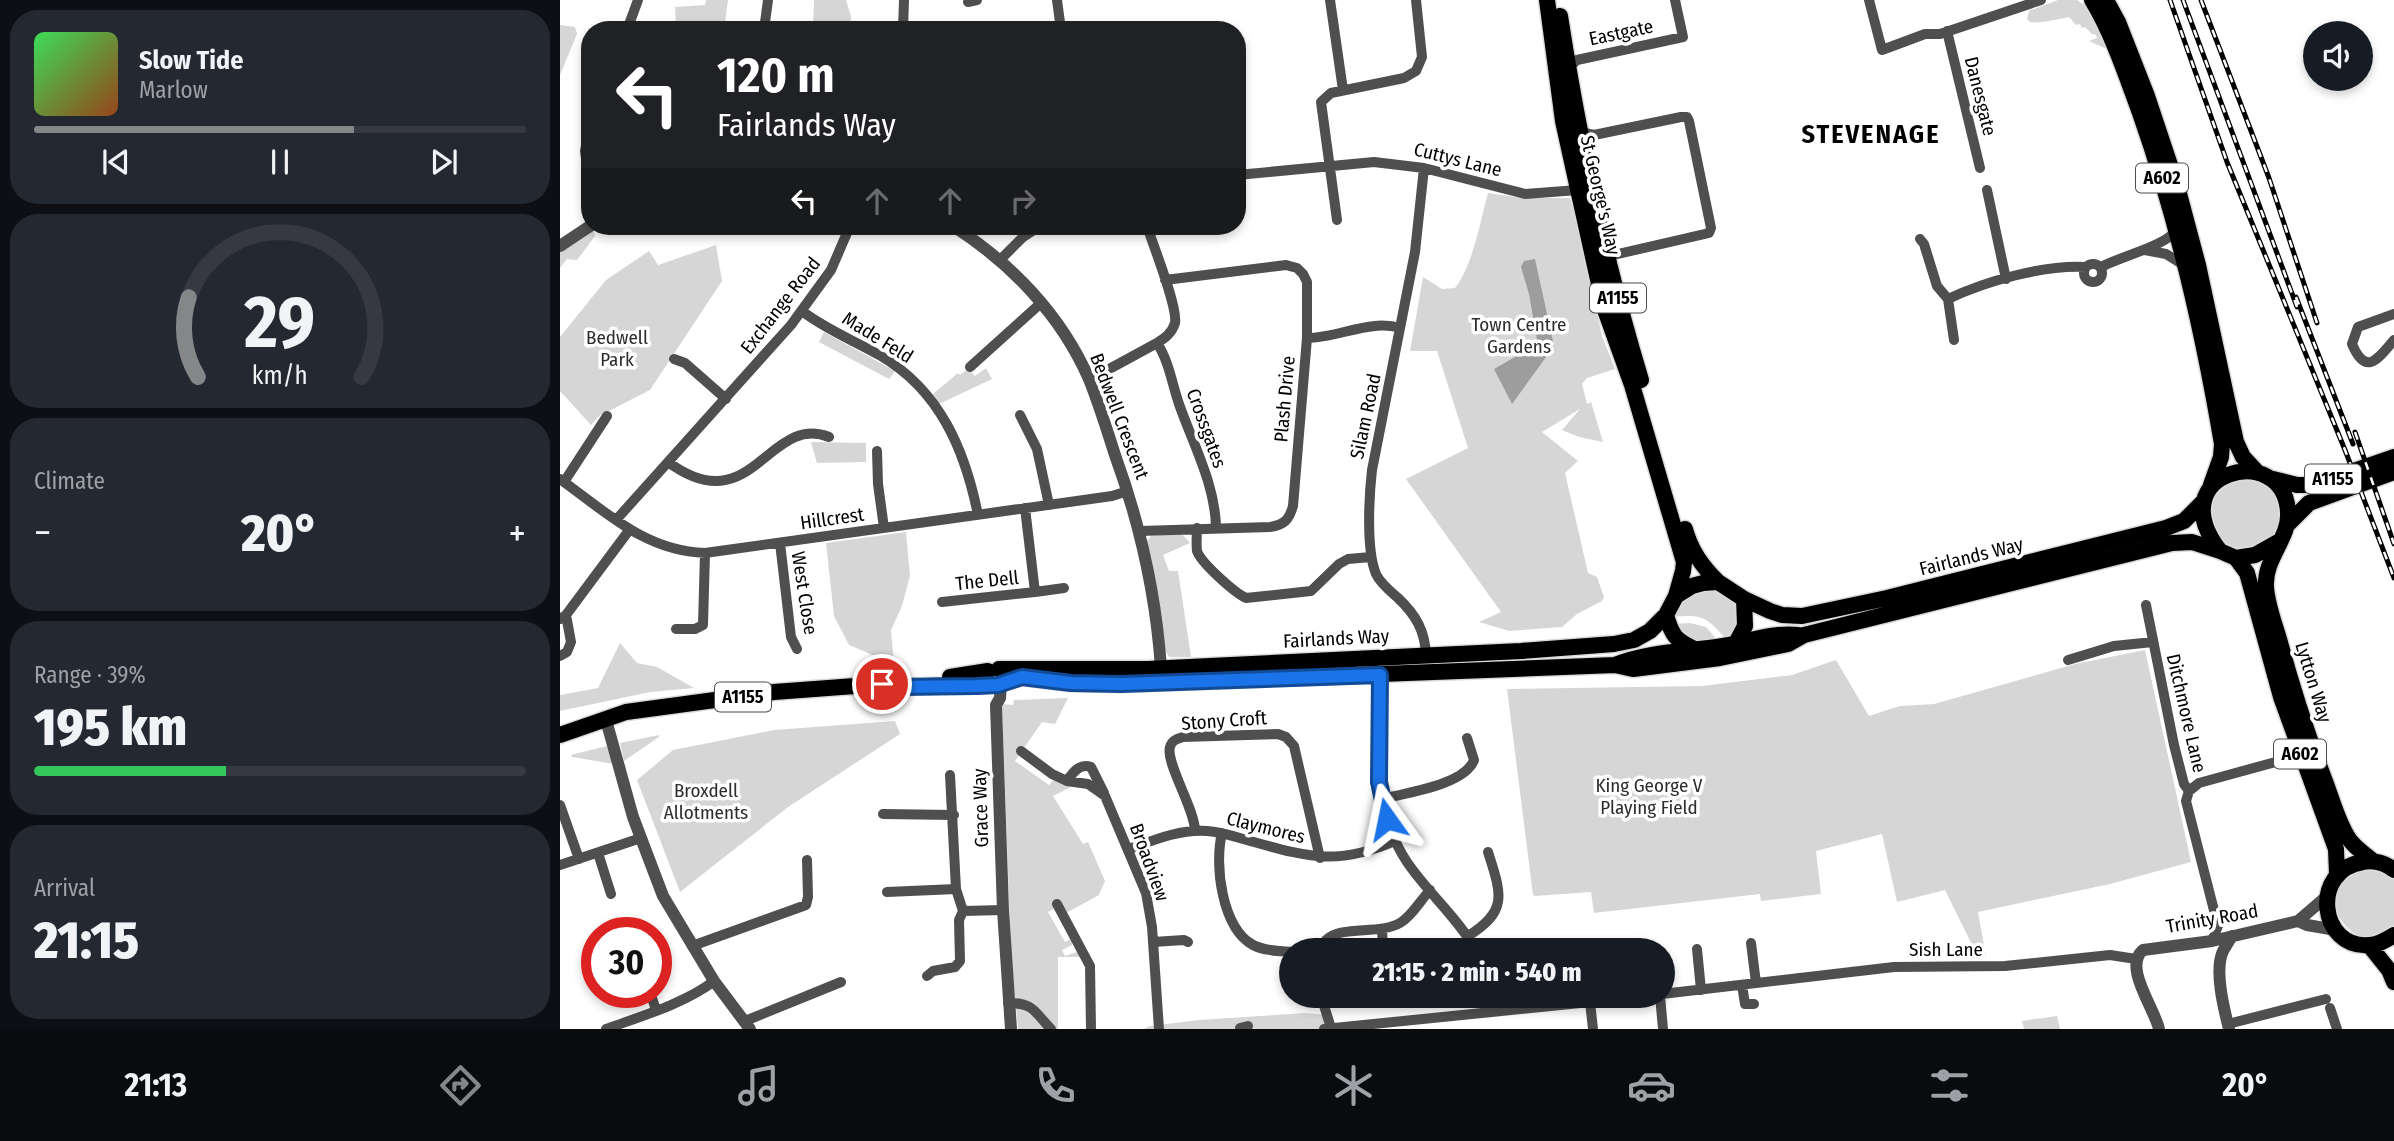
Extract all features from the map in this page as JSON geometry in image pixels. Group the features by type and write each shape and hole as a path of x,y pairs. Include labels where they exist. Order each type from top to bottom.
{"main road":[{"name":"St George's Way","path":"1546,0 1558,94 1604,307 1632,385 1682,553 1683,571 1676,596"},
{"name":"St George's Way","path":"1557,0 1580,132 1633,353 1688,540 1702,566 1718,582"},
{"name":"A602","path":"2094,2 2118,22 2164,146 2198,265 2236,442 2242,457 2283,494 2288,515 2287,525"},
{"name":"A602","path":"2094,2 2122,63 2155,153 2187,267 2222,444 2221,457 2202,503"},
{"name":"A1155","path":"2263,475 2297,485 2313,485 2394,457"},
{"path":"2211,485 2231,473 2244,470 2263,475"},
{"name":"A1155","path":"2287,525 2309,503 2394,472"},
{"path":"2202,503 2206,528 2220,551 2236,558 2255,555 2278,542"},
{"name":"Fairlands Way","path":"1718,582 1744,599 1782,615 1802,616 1837,610 2166,528 2185,521 2202,503"},
{"name":"Lytton Way","path":"2287,525 2267,570 2266,586 2286,665 2310,741 2345,832 2356,847 2373,861 2394,870"},
{"name":"Fairlands Way","path":"997,680 1022,677 1121,684 1615,665 1633,669 1720,658 1788,644 1804,635 2172,543 2192,542 2220,551"},
{"name":"Lytton Way","path":"2236,558 2250,579 2269,657 2336,849 2337,874"},
{"path":"1676,596 1692,586 1718,582"},
{"name":"Fairlands Way","path":"560,735 626,712 774,692 1614,644 1634,640 1650,631 1666,615 1676,596"},
{"path":"1736,643 1745,626 1744,599"},
{"path":"1666,615 1672,634 1677,640 1697,650"},
{"name":"Fairlands Way","path":"1615,665 1632,658 1787,634 1804,635"},
{"path":"2373,861 2357,863 2337,874 2326,897 2329,918 2336,930 2351,942 2369,946 2394,935"},
{"path":"2369,946 2389,970 2394,982"}],"street":[{"path":"630,21 638,0"},
{"path":"765,21 768,0"},
{"path":"903,21 904,0"},
{"path":"1057,0 1060,21"},
{"path":"1330,0 1343,90"},
{"path":"1337,220 1321,106 1326,96 1404,78 1416,71 1422,57 1416,0"},
{"name":"Eastgate","path":"1675,0 1683,37 1690,47"},
{"path":"1869,0 1882,50 1925,34 1947,31 2041,0"},
{"name":"Danesgate","path":"1947,31 1980,168"},
{"name":"Eastgate","path":"1568,68 1577,60 1683,37"},
{"path":"1580,132 1594,135 1681,117 1686,117 1689,121 1711,228 1709,233 1609,256"},
{"name":"Cuttys Lane","path":"1246,174 1374,162 1424,168 1525,194 1578,190"},
{"name":"Silam Road","path":"1424,168 1415,252 1372,470 1370,498 1371,557 1377,575 1417,620 1424,636 1426,655"},
{"path":"1987,190 2006,279"},
{"path":"1948,299 2006,279 2066,266 2085,267 2091,263 2101,267 2173,236 2177,229"},
{"path":"560,246 581,232"},
{"name":"Exchange Road","path":"616,520 802,311 831,271 846,235"},
{"name":"Bedwell Crescent","path":"965,235 1000,260 1041,303 1073,347 1089,380 1140,531 1156,617 1161,668"},
{"path":"1000,260 1026,235"},
{"path":"1089,380 1157,344 1166,337 1175,323 1174,311 1150,235"},
{"path":"1920,239 1937,286 1948,299 1954,340"},
{"path":"2144,250 2165,254 2187,267"},
{"name":"Plash Drive","path":"1140,531 1270,527 1280,525 1290,515 1293,501 1307,338 1307,282 1303,274 1297,268 1286,265 1165,280"},
{"path":"2085,267 2085,278 2092,282 2102,277 2101,267"},
{"path":"970,367 1041,303"},
{"name":"Made Feld","path":"802,311 898,368 928,396 944,417 959,446 978,515"},
{"path":"2394,314 2358,327 2352,344 2358,357 2365,362 2372,362 2378,360 2394,341"},
{"path":"1307,338 1381,325 1400,328"},
{"name":"Crossgates","path":"1157,344 1209,485 1216,527"},
{"path":"674,359 685,363 726,398"},
{"path":"1020,415 1037,449 1049,505"},
{"path":"562,480 607,416"},
{"path":"668,462 693,478 712,483 722,482 738,476 798,436 815,434 829,437"},
{"path":"877,451 884,528"},
{"name":"Hillcrest","path":"562,480 616,520 668,549 705,553 1049,505 1128,491"},
{"name":"The Dell","path":"1025,508 1035,592"},
{"path":"1197,528 1197,550 1201,558 1237,594 1246,598 1311,591 1339,564 1348,559 1371,557"},
{"path":"560,656 567,652 571,642 563,617 630,529"},
{"name":"West Close","path":"780,543 791,637 797,649"},
{"path":"676,629 695,629 703,625 705,553"},
{"name":"The Dell","path":"942,602 1064,588"},
{"name":"Ditchmore Lane","path":"2146,605 2174,745 2184,784 2189,791"},
{"name":"Ditchmore Lane","path":"2068,660 2114,646 2153,642"},
{"path":"1380,675 1378,762 1382,799 1395,841 1405,859 1468,936 1485,925 1497,910 1495,873 1488,852"},
{"name":"Grace Way","path":"997,680 990,695 996,705 1003,910 1011,1029"},
{"path":"606,720 632,817 663,896 714,981 747,1025 841,982"},
{"name":"Stony Croft","path":"1195,831 1193,816 1170,757 1170,746 1175,740 1183,737 1278,734 1286,737 1294,746 1320,858"},
{"path":"1382,799 1426,789 1464,774 1471,768 1474,760 1467,738"},
{"path":"1021,751 1052,774 1067,781 1088,783 1105,796"},
{"path":"2212,941 2218,926 2186,801 2189,791 2199,783 2301,755"},
{"name":"Broadview","path":"1067,781 1078,768 1086,765 1091,767 1146,892 1153,942 1159,1029"},
{"name":"Grace Way","path":"927,976 933,971 955,967 960,961 959,919 963,911 956,889 950,775"},
{"path":"560,805 579,859"},
{"name":"Grace Way","path":"883,814 954,815"},
{"name":"Claymores","path":"1129,849 1160,838 1195,831 1223,833 1320,858 1366,853 1395,841"},
{"path":"1223,833 1218,853 1218,874 1232,921 1253,944 1279,949"},
{"path":"560,865 641,838"},
{"path":"598,853 611,894"},
{"path":"692,946 806,905 807,860"},
{"path":"887,892 956,889"},
{"path":"1329,938 1335,933 1394,926 1407,918 1430,890"},
{"name":"Trinity Road","path":"2136,958 2143,950 2212,941 2298,921 2326,897"},
{"path":"1057,904 1076,947 1094,965 1091,1029"},
{"path":"963,911 1003,910"},
{"name":"Trinity Road","path":"2298,921 2336,930"},
{"path":"2218,926 2232,936 2223,951 2220,965 2222,1000 2228,1026 2328,1004 2337,1029"},
{"path":"1382,929 1382,938"},
{"path":"1153,942 1188,942"},
{"path":"1751,943 1756,983"},
{"path":"1697,949 1701,990"},
{"name":"Sish Lane","path":"1675,993 1894,967 2005,966 2110,955 2136,958"},
{"path":"2136,958 2135,971 2159,1029"},
{"path":"606,1029 656,1010 705,988 714,981"},
{"path":"1742,985 1745,1004 1754,1004"},
{"path":"1008,1003 1024,1003 1034,1008 1051,1029"},
{"path":"1325,1008 1331,1028"},
{"path":"1492,1008 1493,1012"},
{"path":"1324,1029 1401,1025 1522,1008"},
{"path":"1591,1008 1593,1029"},
{"path":"1662,1008 1663,1029"}],"green space":[{"path":"706,0 728,0 725,21 676,21 675,7 705,5"},
{"path":"814,0 846,0 851,21 813,21"},
{"path":"2058,0 2077,0 2086,6 2111,51 2089,41 2097,38 2095,34 2085,27 2082,28 2080,24 2076,25 2069,17 2038,22 2030,22 2027,19 2029,11"},
{"path":"560,25 575,27 577,34 560,75"},
{"name":"Town Centre Gardens","path":"1488,193 1522,198 1569,198 1574,204 1602,336 1615,369 1587,378 1582,384 1587,404 1591,402 1603,442 1562,430 1580,409 1542,432 1578,461 1565,473 1588,573 1597,577 1604,597 1562,627 1509,631 1479,622 1501,612 1406,479 1468,448 1437,351 1410,351 1423,277 1442,289 1455,288 1467,268"},
{"path":"584,235 595,235 577,260 567,259 560,268 560,251"},
{"name":"Bedwell Park","path":"716,245 722,281 650,390 599,416 591,425 560,391 560,337 606,280 649,251 658,265"},
{"path":"824,332 895,371 889,379 819,342"},
{"path":"986,368 992,379 939,404 933,394 958,373 960,375 968,369 975,376"},
{"path":"811,442 866,443 866,462 817,463"},
{"path":"2245,479 2264,485 2274,495 2280,514 2274,533 2264,543 2245,549 2226,543 2216,533 2210,514 2216,495 2226,485"},
{"path":"906,532 910,576 902,606 891,630 894,664 849,645 834,616 826,543"},
{"path":"1182,534 1190,543 1163,555 1169,571 1178,571 1191,657 1169,657 1166,652 1146,542 1151,536"},
{"path":"1699,590 1720,590 1742,607 1735,634 1725,638 1703,618 1673,617 1680,603"},
{"path":"1690,623 1706,627 1716,639 1690,642 1673,624"},
{"path":"620,643 637,663 657,667 694,688 650,692 560,711 560,695 598,688"},
{"name":"King George V Playing Field","path":"2145,650 2191,862 2110,884 1978,912 1986,956 1978,957 1945,890 1897,902 1882,834 1816,851 1821,894 1761,901 1760,894 1594,913 1591,892 1533,895 1507,689 1702,686 1792,675 1836,660 1869,716 1900,706 1934,704 2075,664"},
{"path":"1068,698 1055,724 1042,722 1015,761 1049,785 1053,780 1075,785 1053,796 1083,844 1088,842 1105,881 1099,895 1066,913 1055,908 1048,912 1065,942 1072,939 1072,945 1062,950 1065,956 1077,952 1082,957 1058,957 1058,1029 1018,1029 1011,954 1002,704 1013,705 1014,700"},
{"name":"Broxdell Allotments","path":"895,721 900,734 788,807 680,892 637,780 673,750 774,730"},
{"path":"659,737 624,761 620,743"},
{"path":"607,746 614,764 571,755"},
{"path":"2369,867 2387,871 2394,878 2394,927 2380,937 2366,938 2353,933 2343,923 2336,910 2335,896 2339,883 2352,872"},
{"path":"1305,1013 1327,1015 1331,1029 1144,1029 1199,1020"},
{"path":"2057,1016 2060,1029 2024,1029 2022,1021"}],"shaded area":[{"path":"1535,259 1554,346 1512,404 1494,369 1531,348 1537,340 1521,267 1524,261"}],"railway":[{"path":"2170,0 2227,162 2345,450 2394,578"},
{"path":"2183,0 2297,307"},
{"path":"2201,0 2269,178 2317,323"},
{"path":"2296,297 2353,444"},
{"path":"2355,432 2394,544"}],"district":[{"name":"STEVENAGE","path":"1871,134"}],"route":[{"path":"882,684 897,687 998,685 1022,677 1071,683 1121,684 1380,675 1379,782 1387,819"}]}
